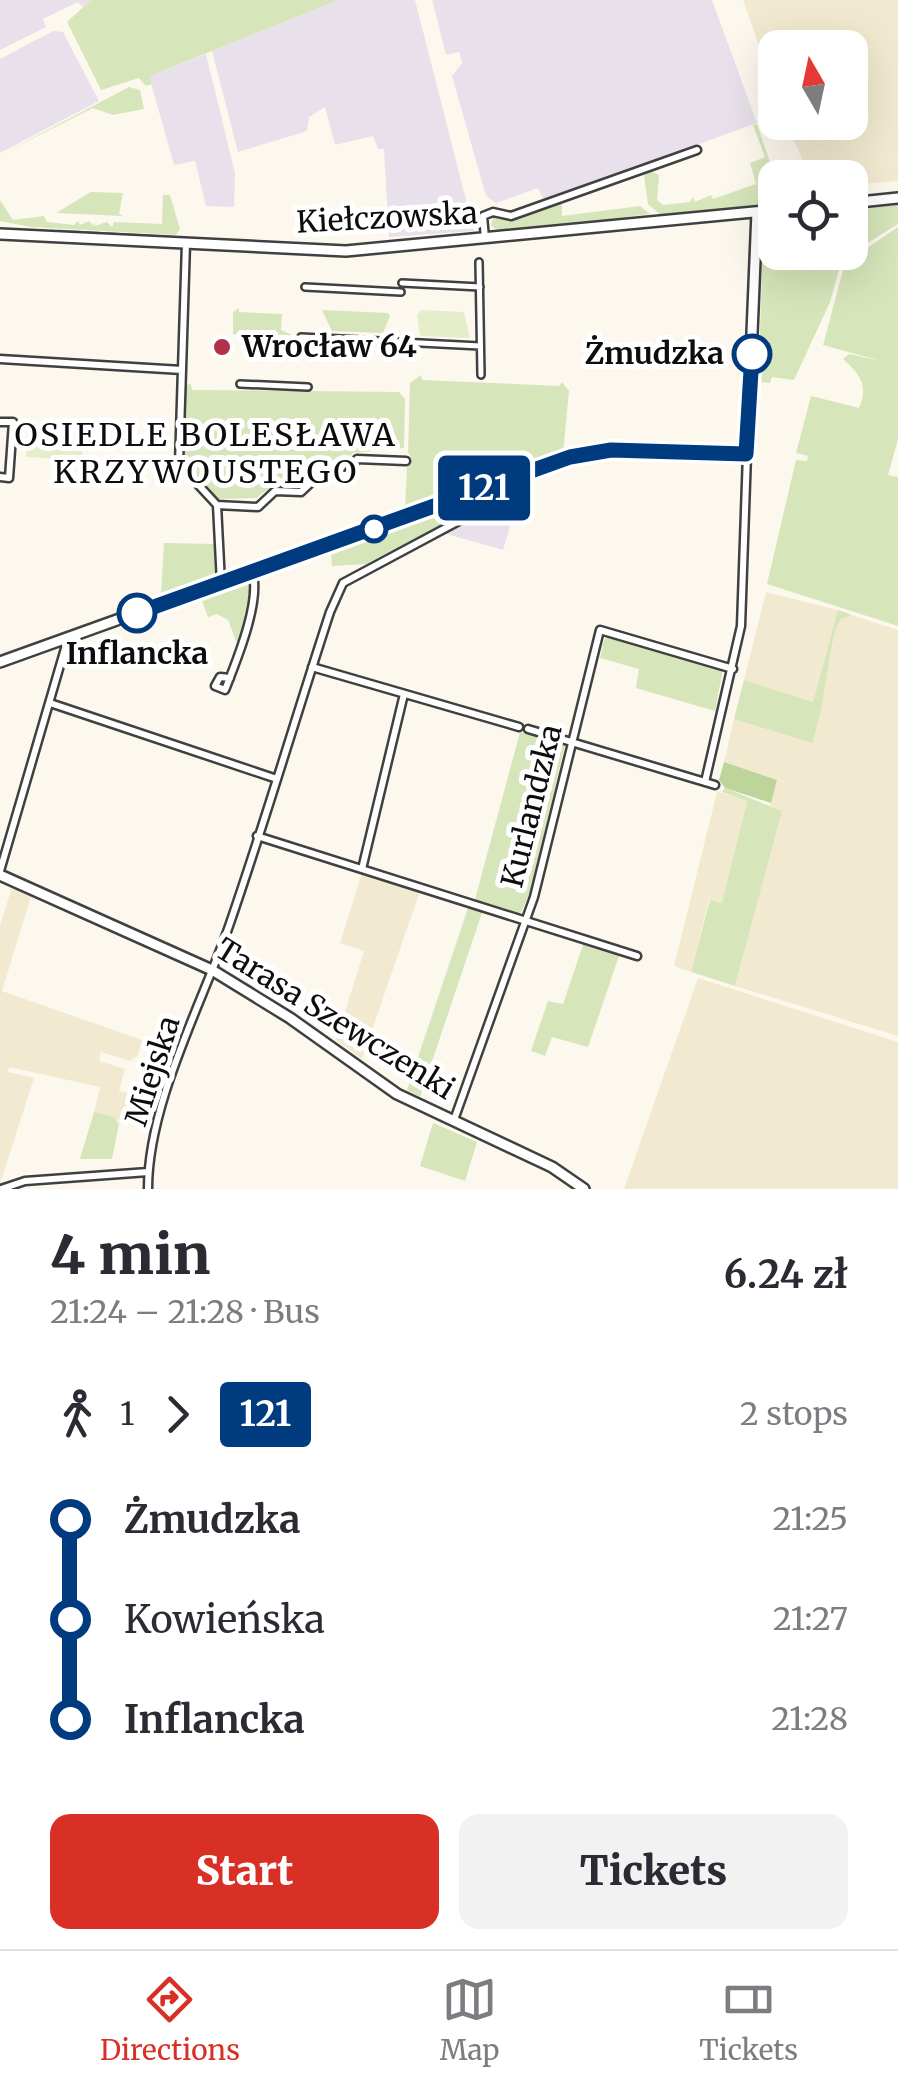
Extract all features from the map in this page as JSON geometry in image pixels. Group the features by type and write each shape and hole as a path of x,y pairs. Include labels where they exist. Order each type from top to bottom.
{"street":[{"path":"484,239 483,216 494,212 511,216 697,150"},
{"path":"868,201 898,198"},
{"path":"705,782 734,669 744,600 757,212"},
{"name":"Kiełczowska","path":"0,234 346,251 757,212"},
{"path":"186,243 179,464 218,505 221,582"},
{"path":"479,262 481,375"},
{"path":"402,283 480,286"},
{"path":"305,288 401,292"},
{"path":"301,337 480,346"},
{"path":"0,359 182,370"},
{"path":"240,384 308,387"},
{"path":"0,422 13,422 10,478 0,478"},
{"path":"0,662 570,457 611,450 746,454"},
{"path":"218,505 258,507 275,491 301,492 319,475 346,475 357,459 406,461"},
{"name":"Miejska","path":"148,1189 148,1172 175,1072 344,582 528,484 526,473"},
{"path":"230,678 248,619 252,571"},
{"name":"Kurlandzka","path":"453,1122 524,921 600,630 734,669"},
{"path":"0,873 66,645 64,639"},
{"path":"312,667 716,786"},
{"path":"362,869 404,694"},
{"path":"50,703 277,779"},
{"path":"257,836 637,956"},
{"name":"Tarasa Szewczenki","path":"0,873 212,970 260,997 397,1094 552,1167 584,1189"},
{"path":"1,1189 25,1181 148,1172"}],"shaded area":[{"path":"0,0 91,0 83,7 78,2 43,19 46,27 0,50"},
{"path":"338,0 415,0 474,231 389,237 384,149 378,149 373,136 335,145 325,107 309,117 307,131 238,152 212,51"},
{"path":"432,0 712,0 757,123 544,200 538,188 496,203 486,196 452,76 462,63 459,52 446,55"},
{"path":"743,0 898,0 898,181 868,184 868,160 802,160 794,140 868,140 868,30 758,30 758,43"},
{"path":"53,31 63,32 99,101 0,153 0,59"},
{"path":"206,54 235,173 234,207 206,206 195,161 174,165 149,76"},
{"path":"488,505 514,513 503,550 436,531"},
{"path":"766,592 838,610 813,702 744,680"},
{"path":"852,615 898,630 898,1036 735,986 782,811 770,806 777,780 724,762 734,719 812,742 836,628 841,619"},
{"path":"717,792 747,800 722,904 709,900 691,972 674,966"},
{"path":"362,873 420,891 362,1059 336,1040 364,951 340,943"},
{"path":"12,887 31,897 2,991 142,1040 138,1056 130,1061 101,1052 99,1061 125,1069 119,1091 137,1095 130,1125 94,1112 100,1087 9,1067 8,1072 34,1078 0,1184 0,926"},
{"path":"698,978 898,1042 898,1189 624,1189"}],"green space":[{"path":"91,0 338,0 150,76 152,84 146,86 139,78 101,90 67,22"},
{"path":"129,87 140,90 144,109 113,115 93,108 0,155"},
{"path":"759,140 762,140 769,160 758,160 758,208 661,215 648,204 644,175 649,170 659,175 657,200 663,205 690,202 693,197 695,202 756,184 750,163 765,157"},
{"path":"91,192 123,193 119,214 123,216 56,213"},
{"path":"163,195 170,195 180,229 176,235 31,227 0,221 0,200 13,220 44,216 47,222 74,225 78,221 80,225 89,221 93,226 94,222 95,226 107,222 112,227 114,222 162,224"},
{"path":"562,202 562,216 640,206 650,214 626,217 626,221 594,222 613,219 530,230 500,230 491,226 493,218 515,219"},
{"path":"898,205 898,224 868,243 868,208"},
{"path":"898,227 898,439 888,475 898,477 898,626 767,584 796,460 807,461 808,456 796,453 811,396 859,408 861,381 843,359 849,354 881,361 823,345 843,270 868,270 868,247"},
{"path":"762,270 839,270 830,302 794,380 772,377 770,383 758,382"},
{"path":"239,308 239,312 282,314 281,330 292,335 233,334 233,312"},
{"path":"322,310 390,316 383,333 332,331"},
{"path":"421,310 464,312 470,338 420,336 417,315"},
{"path":"421,375 422,380 559,386 562,382 569,391 563,453 405,511 407,467 412,460 408,452 410,383"},
{"path":"191,384 192,390 399,392 405,399 404,448 353,453 341,466 272,488 257,498 217,499 185,464 184,385"},
{"path":"28,430 83,433 82,460 26,457"},
{"path":"522,483 366,564 332,566 331,551"},
{"path":"164,543 215,544 216,574 161,594"},
{"path":"247,579 251,583 238,646 228,620 217,614 208,617 200,595"},
{"path":"838,610 852,615 841,619 836,628 812,743 734,719 744,680 813,702"},
{"path":"610,636 723,669 715,711 636,688 639,669 600,658 604,640"},
{"path":"520,732 565,745 530,892 519,917 474,903"},
{"path":"724,762 777,780 771,803 725,788 719,780"},
{"path":"725,788 782,811 735,986 691,972 710,900 722,903 747,801 722,792"},
{"path":"469,905 483,910 420,1097 407,1090"},
{"path":"584,942 619,956 588,1047 552,1037 545,1056 531,1051 548,1001 563,1004"},
{"path":"94,1112 114,1117 119,1124 112,1159 80,1159"},
{"path":"433,1123 477,1142 465,1181 420,1166"}],"waterway":[{"path":"59,231 173,237"}],"bus line":[{"name":"121","path":"137,613 570,457 611,450 746,454 752,354"}],"place":[{"name":"Wrocław 64","path":"222,347"},
{"name":"Żmudzka","path":"752,354"},
{"name":"Inflancka","path":"137,613"}],"district":[{"name":"OSIEDLE BOLESŁAWA KRZYWOUSTEGO","path":"206,454"}]}
